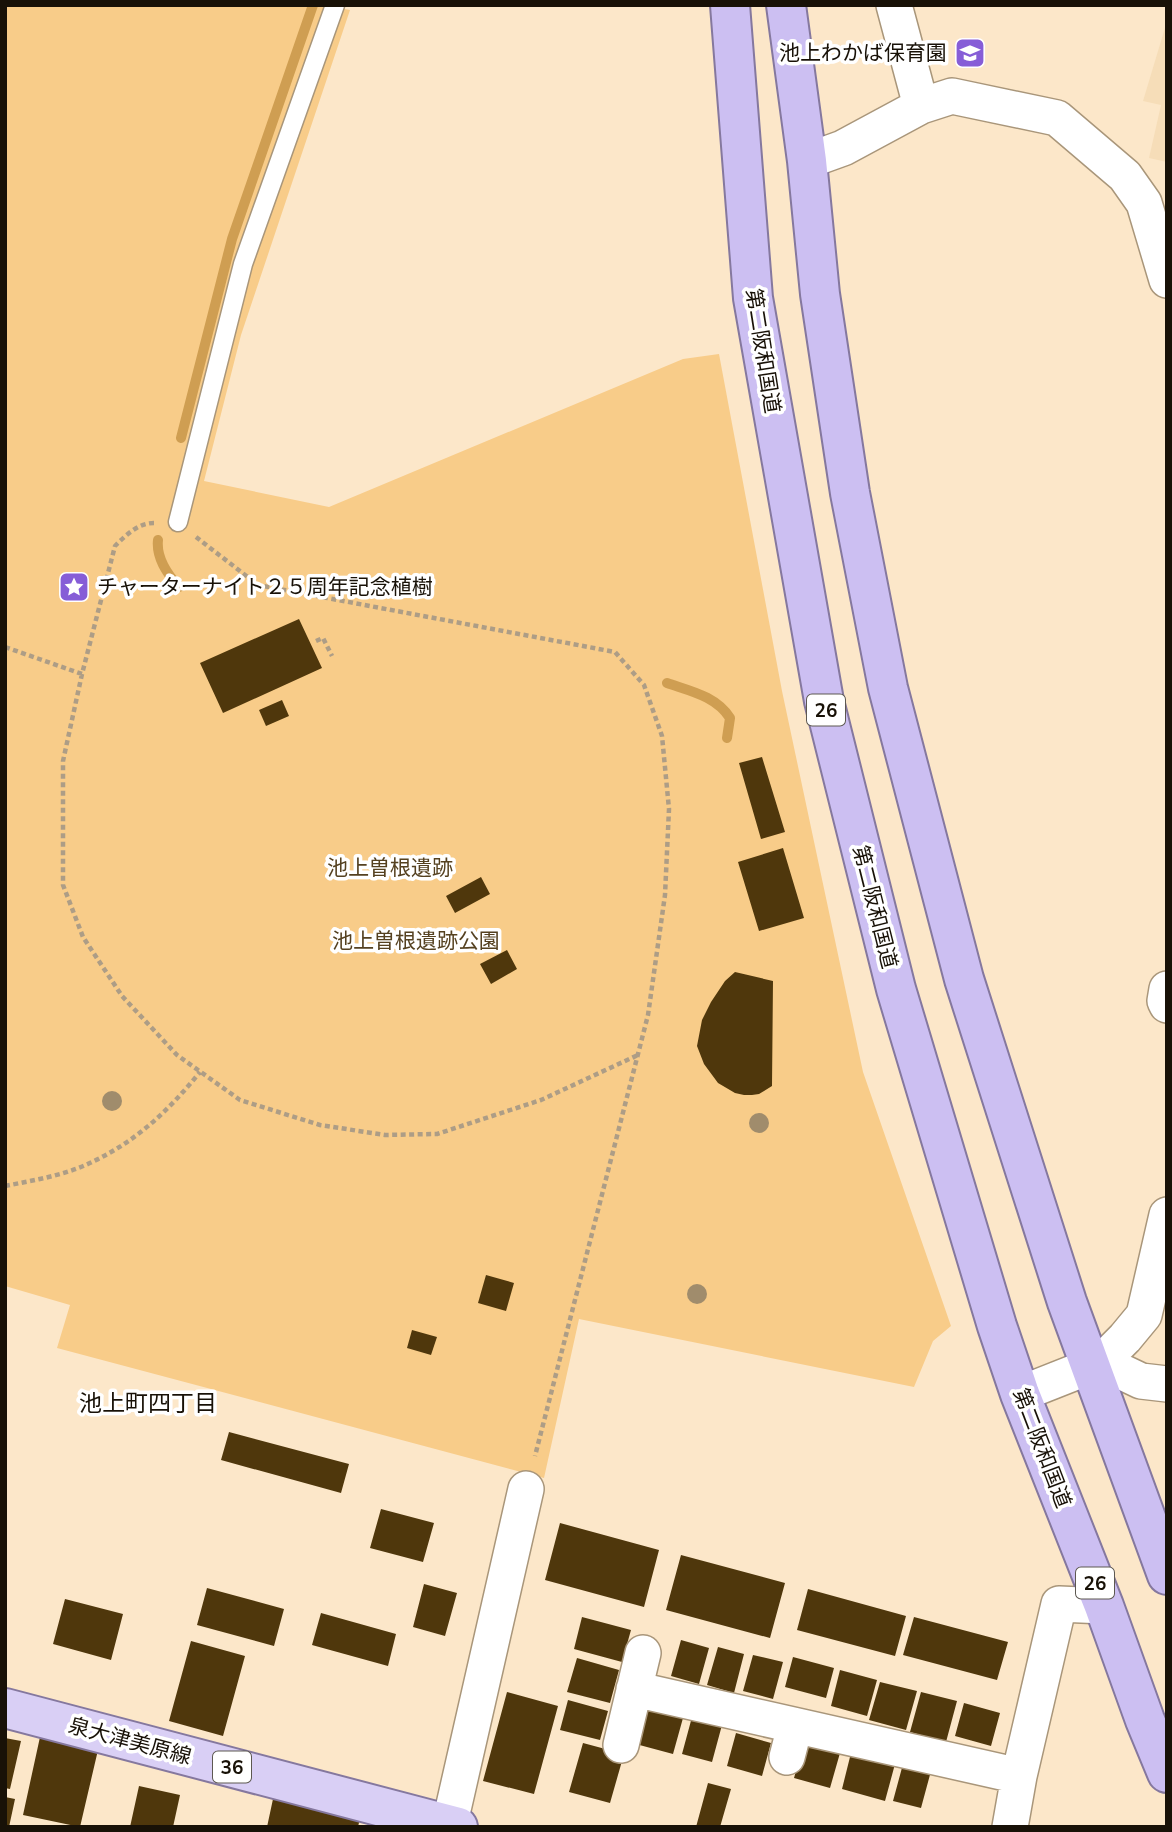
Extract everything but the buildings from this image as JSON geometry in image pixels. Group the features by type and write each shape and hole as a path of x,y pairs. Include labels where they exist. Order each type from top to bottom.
{"highway":[{"name":"第二阪和国道","path":"730,5 753,298 824,701 896,989 997,1326 1020,1394 1167,1773"},
{"path":"786,5 807,162 820,294 849,493 888,688 964,979 1167,1576"}],"main road":[{"name":"泉大津美原線","path":"5,1708 452,1826"}],"street":[{"path":"894,5 921,106"},
{"path":"807,162 843,148 921,106 952,96 1057,118 1125,176 1144,203 1167,280"},
{"path":"1167,989 1167,1005"},
{"path":"1020,1394 1095,1364 1125,1338 1144,1315 1167,1215"},
{"path":"1095,1364 1141,1381 1167,1384"},
{"path":"452,1826 526,1489"},
{"path":"1010,1827 1019,1776 1059,1604 1104,1606"},
{"path":"621,1745 643,1653"},
{"path":"634,1689 791,1742 1019,1776"}],"lane":[{"path":"178,522 243,264 335,5"}],"path":[{"path":"526,1489 638,1055 648,1015 665,895 668,809 662,736 644,685 615,652 258,585 178,522 147,523 128,532 115,546 63,761 62,885 83,937 122,996 177,1055 240,1100 320,1125 385,1135 436,1134 541,1100 638,1055"},
{"path":"316,641 323,638 332,656"},
{"path":"5,648 82,674"},
{"path":"5,1186 47,1178 92,1162 140,1134 179,1099 201,1072"}],"shaded area":[{"path":"1167,21 1167,162 1149,158 1161,105 1143,101"}],"green space":[{"name":"池上曽根遺跡公園","path":"5,5 322,5 350,10 241,335 204,481 329,507 683,359 719,354 782,691 863,1072 951,1326 933,1341 914,1387 579,1319 544,1478 57,1348 70,1305 5,1286"}],"waterway":[{"path":"181,438 232,239 313,5"},
{"path":"158,540 163,565 179,587"},
{"path":"667,683 702,695 717,704 730,718 727,738"}],"place":[{"name":"池上わかば保育園","path":"970,53"},
{"name":"チャーターナイト２５周年記念植樹","path":"74,587"}],"district":[{"name":"池上町四丁目","path":"148,1403"}],"park label":[{"name":"池上曽根遺跡","path":"390,868"}]}
